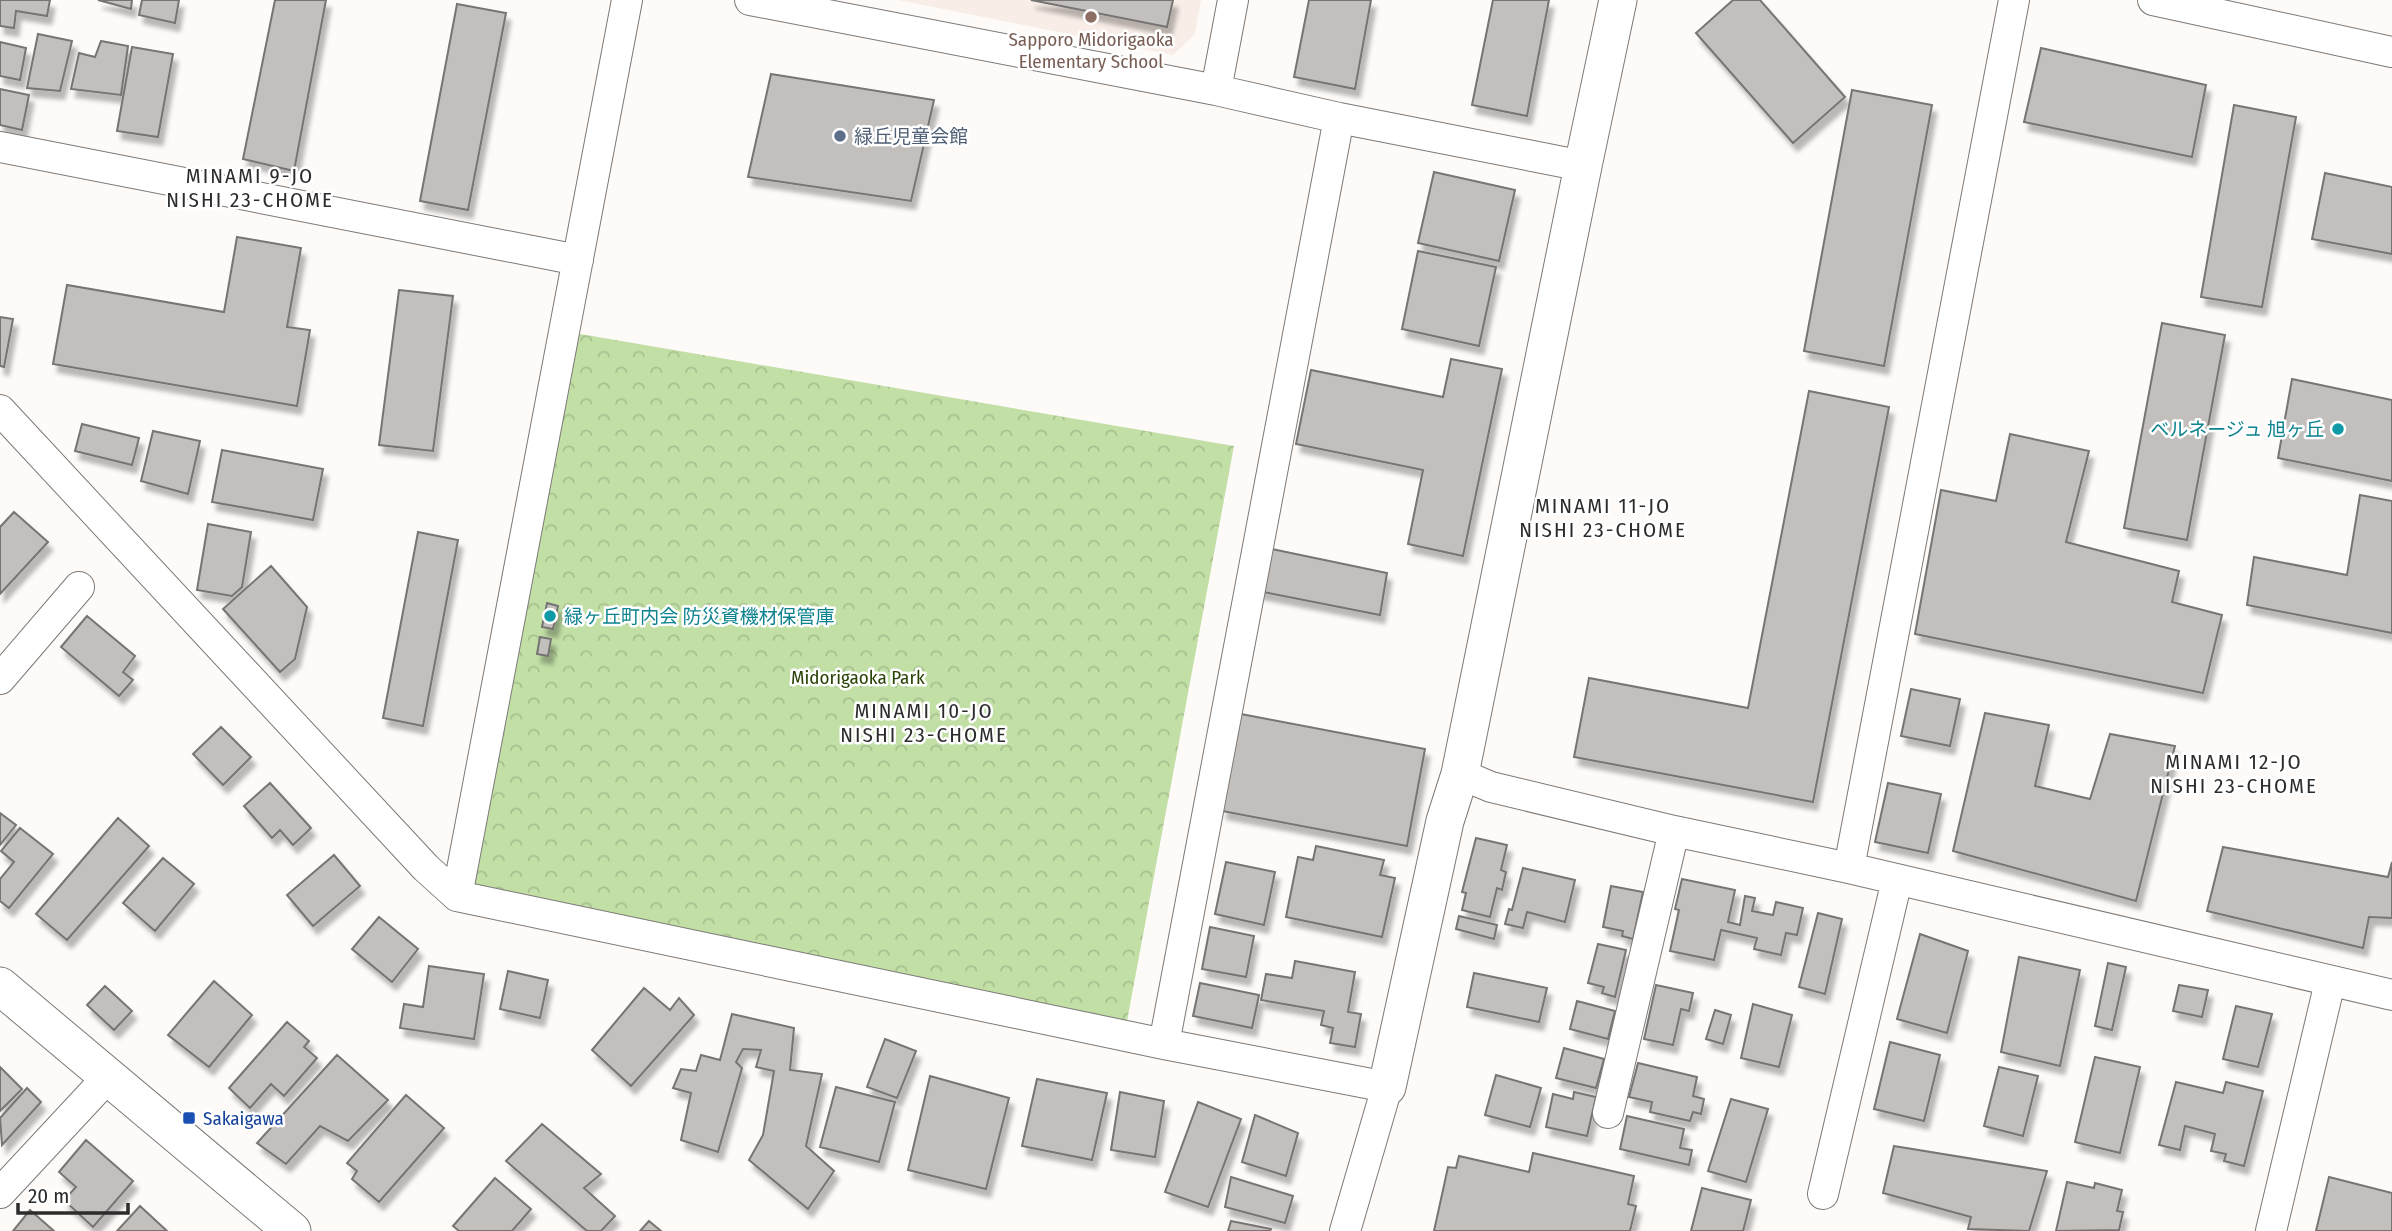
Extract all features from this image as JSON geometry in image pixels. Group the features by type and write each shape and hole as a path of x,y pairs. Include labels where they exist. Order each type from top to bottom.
{"street":[{"path":"457,897 627,0"},
{"path":"750,0 1216,90 1339,118 1583,166"},
{"path":"1216,90 1233,0"},
{"path":"1345,1231 1387,1087 1445,821 1460,774 1618,0"},
{"path":"1849,868 2014,0"},
{"path":"2154,0 2392,52"},
{"path":"1164,1044 1339,118"},
{"path":"0,147 578,260"},
{"path":"0,410 426,868 457,897 1164,1044 1387,1087"},
{"path":"0,679 79,587"},
{"path":"1460,774 1490,787 1675,831 1849,868 2392,995"},
{"path":"1608,1113 1675,831"},
{"path":"1823,1194 1896,880"},
{"path":"2272,1231 2330,982"},
{"path":"0,986 292,1231"},
{"path":"0,1193 107,1077"}],"shaded area":[{"name":"Sapporo Midorigaoka Elementary School","path":"898,0 1201,0 1195,34 1173,55"}],"green space":[{"name":"Midorigaoka Park","path":"563,331 1234,446 1127,1021 491,909 468,876"}],"building":[{"path":"0,0 50,0 47,16 16,11 14,28 0,26"},
{"path":"98,0 132,0 131,9"},
{"path":"142,0 179,0 175,23 139,15"},
{"path":"275,0 326,0 294,171 243,159"},
{"path":"1031,0 1173,0 1167,27"},
{"path":"1309,0 1371,0 1355,89 1294,77"},
{"path":"1493,0 1549,0 1527,116 1472,105"},
{"path":"1733,0 1760,0 1845,97 1793,143 1696,33"},
{"path":"457,4 506,13 468,210 420,201"},
{"path":"38,34 72,41 60,91 27,88"},
{"path":"101,41 128,46 121,95 71,89 79,53 95,57"},
{"path":"0,42 26,48 20,80 0,76"},
{"path":"132,47 173,54 158,137 117,131"},
{"path":"2041,48 2206,85 2192,157 2024,122"},
{"path":"771,74 934,100 911,201 748,177"},
{"path":"0,89 29,95 22,130 0,125"},
{"path":"1852,90 1932,105 1884,366 1804,351"},
{"path":"2234,105 2296,117 2262,307 2201,297"},
{"path":"1434,172 1515,190 1499,261 1418,243"},
{"path":"2325,173 2392,187 2392,254 2312,239"},
{"path":"237,237 301,248 287,327 310,330 297,406 53,364 67,285 224,312"},
{"path":"1418,251 1496,267 1479,346 1402,329"},
{"path":"399,290 453,296 433,451 379,445"},
{"path":"0,317 13,319 4,367 0,366"},
{"path":"2162,323 2225,335 2187,540 2124,528"},
{"path":"1451,359 1502,369 1463,556 1408,544 1423,470 1296,444 1311,370 1443,397"},
{"name":"ベルネージュ 旭ヶ丘","path":"2292,379 2392,400 2392,481 2278,458"},
{"path":"1809,391 1889,407 1813,802 1574,757 1589,678 1748,708"},
{"path":"82,424 139,438 132,465 75,451"},
{"path":"153,431 200,441 188,494 141,481"},
{"path":"2010,434 2089,451 2066,542 2179,571 2172,602 2222,615 2203,693 1915,634 1941,490 1996,501"},
{"path":"222,450 323,469 313,520 212,502"},
{"path":"2360,495 2392,501 2392,633 2247,605 2254,557 2347,575"},
{"path":"14,512 48,542 0,594 0,527"},
{"path":"208,524 251,532 242,587 232,596 197,590"},
{"path":"418,532 458,540 423,726 383,718"},
{"path":"1267,548 1387,573 1380,615 1258,591"},
{"path":"271,566 307,607 295,659 280,672 223,609"},
{"name":"緑ヶ丘町内会 防災資機材保管庫","path":"547,603 558,606 553,629 542,627"},
{"path":"87,616 135,656 123,672 133,680 119,696 61,647"},
{"name":"緑ヶ丘町内会 防災資機材保管庫","path":"540,637 551,639 548,656 537,654"},
{"path":"1911,689 1960,699 1950,746 1901,736"},
{"path":"1985,713 2049,725 2035,786 2090,799 2110,734 2175,746 2136,901 1953,851"},
{"path":"1241,714 1425,749 1407,846 1222,811"},
{"path":"221,727 251,757 223,785 193,754"},
{"path":"270,783 311,828 293,845 280,830 272,838 244,806"},
{"path":"1888,783 1941,794 1928,853 1875,842"},
{"path":"0,813 16,825 0,845"},
{"path":"118,818 149,846 67,940 36,914"},
{"path":"20,828 53,854 9,908 0,901 0,879 14,862 1,851"},
{"path":"1476,838 1507,845 1501,870 1506,872 1502,890 1497,888 1490,917 1462,910 1466,893 1462,892"},
{"path":"1316,846 1384,860 1380,875 1395,878 1382,937 1286,917 1298,857 1313,860"},
{"path":"2223,847 2388,877 2392,862 2392,918 2369,917 2363,948 2207,911"},
{"path":"334,855 360,886 313,926 287,895"},
{"path":"163,858 194,884 155,931 123,903"},
{"path":"1226,862 1275,872 1264,925 1215,914"},
{"path":"1523,868 1575,880 1565,922 1527,912 1523,928 1505,924 1509,909 1512,910"},
{"path":"1682,879 1735,890 1728,922 1740,925 1745,896 1755,898 1752,911 1773,915 1776,902 1803,908 1797,935 1786,933 1781,955 1754,949 1757,938 1721,930 1714,960 1670,951 1679,910 1675,909"},
{"path":"1611,886 1643,892 1633,939 1622,936 1623,931 1603,927"},
{"path":"1818,913 1842,919 1825,994 1799,987"},
{"path":"1459,916 1497,925 1494,939 1456,929"},
{"path":"379,917 418,949 392,982 352,949"},
{"path":"1210,927 1254,936 1246,977 1202,969"},
{"path":"1920,934 1968,951 1947,1033 1897,1019"},
{"path":"1598,944 1626,950 1615,997 1602,993 1604,987 1588,983"},
{"path":"2019,957 2080,970 2060,1066 2001,1052"},
{"path":"1295,961 1355,972 1348,1012 1361,1014 1355,1047 1330,1043 1333,1028 1321,1025 1324,1011 1261,1000 1266,974 1292,978"},
{"path":"2108,963 2126,967 2112,1030 2095,1026"},
{"path":"429,966 484,974 474,1039 400,1028 404,1004 423,1007"},
{"path":"508,971 548,980 540,1018 500,1009"},
{"path":"1474,973 1547,988 1539,1022 1467,1007"},
{"path":"214,981 252,1015 209,1067 168,1035"},
{"path":"1200,983 1259,995 1252,1028 1193,1016"},
{"path":"1656,985 1693,993 1689,1011 1681,1009 1673,1045 1644,1039"},
{"path":"2179,985 2208,990 2202,1017 2173,1011"},
{"path":"105,986 132,1011 114,1030 87,1005"},
{"path":"644,988 670,1010 679,998 694,1015 631,1086 592,1050"},
{"path":"1577,1001 1615,1011 1608,1039 1570,1029"},
{"path":"1753,1004 1792,1015 1779,1067 1741,1058"},
{"path":"2236,1006 2272,1014 2258,1067 2223,1059"},
{"path":"1715,1010 1731,1015 1723,1044 1706,1039"},
{"path":"732,1014 794,1028 790,1070 822,1074 806,1146 834,1171 808,1209 749,1160 763,1135 774,1071 756,1067 761,1050 743,1049 736,1062 742,1068 718,1152 681,1140 691,1093 673,1088 681,1069 696,1071 701,1055 720,1060"},
{"path":"287,1022 309,1041 304,1047 317,1058 284,1096 271,1084 250,1108 229,1088"},
{"path":"885,1039 916,1051 897,1098 867,1087"},
{"path":"1890,1042 1940,1055 1924,1121 1874,1109"},
{"path":"1564,1048 1604,1059 1596,1088 1556,1078"},
{"path":"337,1055 388,1100 348,1141 320,1126 286,1164 257,1143"},
{"path":"2095,1057 2140,1067 2120,1153 2075,1142"},
{"path":"1638,1063 1697,1077 1693,1096 1704,1099 1701,1114 1693,1112 1690,1121 1650,1112 1652,1102 1629,1097"},
{"path":"0,1067 22,1089 0,1111"},
{"path":"1999,1067 2038,1076 2023,1136 1984,1126"},
{"path":"1496,1075 1541,1088 1530,1127 1485,1115"},
{"path":"930,1076 1009,1098 986,1189 908,1170"},
{"path":"1037,1079 1107,1093 1092,1160 1022,1146"},
{"path":"2176,1082 2223,1093 2226,1082 2263,1091 2244,1166 2224,1161 2226,1154 2211,1151 2215,1134 2185,1126 2180,1150 2159,1145"},
{"path":"836,1087 895,1102 879,1162 820,1147"},
{"path":"27,1088 41,1102 2,1145 0,1118"},
{"path":"1120,1092 1164,1101 1155,1157 1111,1150"},
{"path":"1574,1092 1596,1097 1587,1136 1546,1127 1553,1094 1573,1099"},
{"path":"406,1095 444,1128 379,1202 352,1179 357,1171 347,1163"},
{"path":"1731,1099 1768,1109 1746,1182 1708,1171"},
{"path":"1198,1102 1241,1119 1208,1207 1165,1192"},
{"path":"1255,1115 1298,1133 1286,1176 1242,1162"},
{"path":"1627,1116 1684,1129 1680,1148 1692,1150 1689,1165 1620,1149"},
{"path":"542,1124 601,1174 584,1188 615,1216 601,1231 587,1231 506,1161"},
{"path":"86,1140 133,1181 93,1227 64,1200 76,1187 59,1172"},
{"path":"1894,1146 2047,1171 2029,1231 1968,1229 1971,1217 1883,1193"},
{"path":"1533,1153 1634,1176 1628,1204 1636,1206 1630,1231 1434,1231 1448,1167 1456,1168 1459,1156 1529,1172"},
{"path":"1231,1177 1293,1196 1285,1223 1225,1207"},
{"path":"2329,1177 2392,1193 2392,1231 2316,1231"},
{"path":"495,1178 531,1209 512,1231 459,1231 453,1226"},
{"path":"2067,1182 2094,1188 2095,1183 2122,1190 2117,1211 2123,1212 2119,1230 2056,1231"},
{"path":"1702,1188 1751,1200 1743,1231 1691,1231"},
{"path":"140,1206 167,1231 117,1231"},
{"path":"30,1210 54,1231 13,1231"},
{"path":"649,1221 661,1231 640,1231"},
{"path":"1231,1221 1271,1229 1228,1231"}],"place":[{"name":"Sapporo Midorigaoka Elementary School","path":"1091,17"},
{"name":"緑丘児童会館","path":"840,136"},
{"name":"ベルネージュ 旭ヶ丘","path":"2338,429"},
{"name":"緑ヶ丘町内会 防災資機材保管庫","path":"550,616"},
{"name":"Sakaigawa","path":"189,1118"}],"district":[{"name":"MINAMI 9-JO NISHI 23-CHOME","path":"250,188"},
{"name":"MINAMI 11-JO NISHI 23-CHOME","path":"1603,518"},
{"name":"MINAMI 10-JO NISHI 23-CHOME","path":"924,723"},
{"name":"MINAMI 12-JO NISHI 23-CHOME","path":"2234,774"}]}
